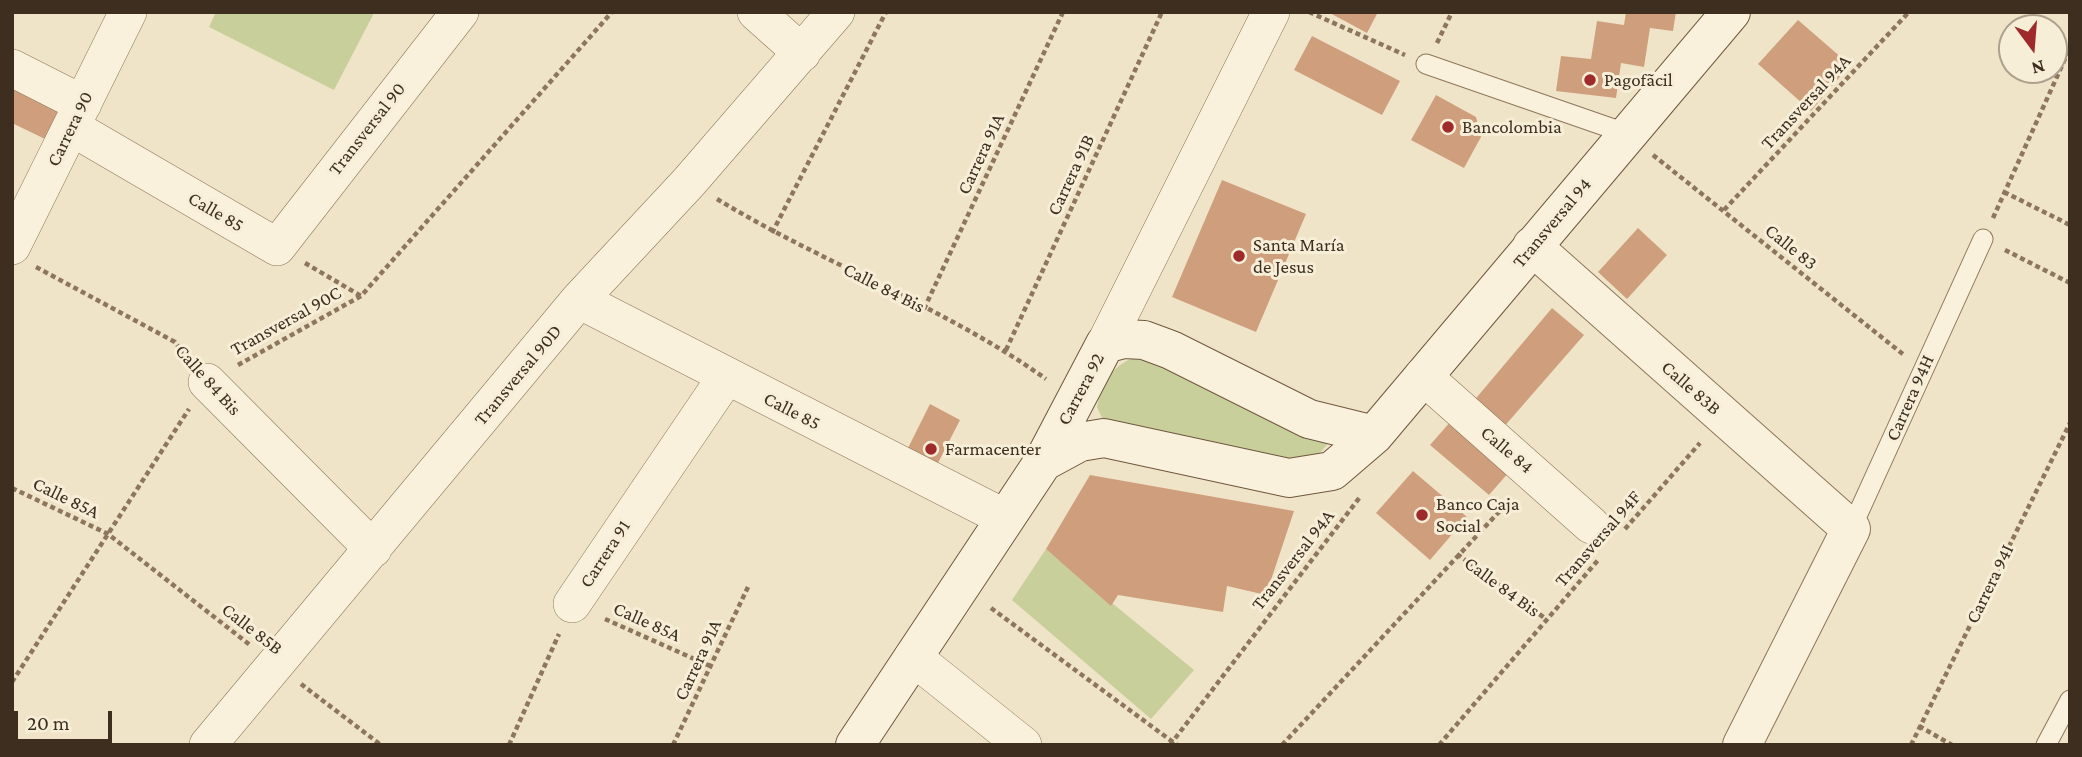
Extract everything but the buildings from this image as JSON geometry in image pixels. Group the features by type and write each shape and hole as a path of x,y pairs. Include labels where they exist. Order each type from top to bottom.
{"main road":[{"name":"Transversal 94","path":"1043,462 1080,442 1104,438 1289,478 1332,471 1347,461 1374,435 1532,246 1640,144 1731,12"},
{"name":"Calle 83B","path":"1532,246 1852,529"},
{"path":"1105,344 1124,339 1153,344 1310,419 1374,435"},
{"name":"Carrera 92","path":"855,745 1043,462 1105,344"},
{"name":"Carrera 94H","path":"1742,745 1852,529"}],"street":[{"name":"Carrera 90","path":"16,244 128,12"},
{"name":"Transversal 90","path":"277,247 460,12"},
{"path":"756,12 802,53"},
{"name":"Transversal 90D","path":"208,745 579,300 689,182 836,12"},
{"name":"Carrera 92","path":"1105,344 1271,12"},
{"name":"Calle 85","path":"12,68 77,115 277,247"},
{"name":"Calle 85","path":"579,300 1006,518"},
{"name":"Calle 84","path":"1423,376 1605,537"},
{"name":"Carrera 91","path":"572,604 726,377"},
{"name":"Calle 84 Bis","path":"206,382 373,549"},
{"path":"913,657 1023,745"}],"lane":[{"path":"1426,64 1640,144"},
{"name":"Carrera 94H","path":"1852,529 1983,239"},
{"path":"2046,745 2070,700"}],"path":[{"name":"Transversal 90C","path":"12,682 206,382 361,296 612,12"},
{"path":"772,233 886,12"},
{"name":"Carrera 91A","path":"924,309 1063,12"},
{"name":"Carrera 91B","path":"1006,350 1162,12"},
{"path":"1309,12 1426,64"},
{"name":"Transversal 94A","path":"1724,210 1909,12"},
{"path":"2069,51 1983,239 2070,282"},
{"name":"Calle 83","path":"1640,144 1923,370"},
{"name":"Calle 84 Bis","path":"689,182 772,233 1006,350 1075,400"},
{"path":"2004,192 2070,225"},
{"name":"Calle 84 Bis","path":"16,244 175,342 206,382"},
{"path":"277,247 361,296"},
{"name":"Transversal 94F","path":"1439,745 1546,619 1605,537 1724,416"},
{"name":"Carrera 94I","path":"1911,745 2070,423"},
{"path":"1282,745 1457,554 1535,474"},
{"name":"Calle 85A","path":"12,488 108,534"},
{"name":"Transversal 94A","path":"1171,743 1366,489"},
{"name":"Calle 85B","path":"108,534 381,745"},
{"name":"Calle 84 Bis","path":"1457,554 1546,619"},
{"name":"Carrera 91A","path":"673,745 748,587"},
{"name":"Calle 85A","path":"572,604 710,666"},
{"name":"Carrera 91","path":"509,745 572,604"},
{"path":"991,608 1177,745"},
{"path":"1919,726 1952,745"}],"green space":[{"path":"216,12 374,13 334,90 209,27"},
{"path":"1152,352 1332,439 1318,455 1299,463 1123,428 1102,418 1097,407 1109,376 1130,359"},
{"path":"1046,549 1194,670 1151,719 1012,600"}],"place":[{"name":"Pagofãcil","path":"1590,80"},
{"name":"Bancolombia","path":"1448,127"},
{"name":"Santa María de Jesus","path":"1239,256"},
{"name":"Farmacenter","path":"931,449"},
{"name":"Banco Caja Social","path":"1422,515"}]}
